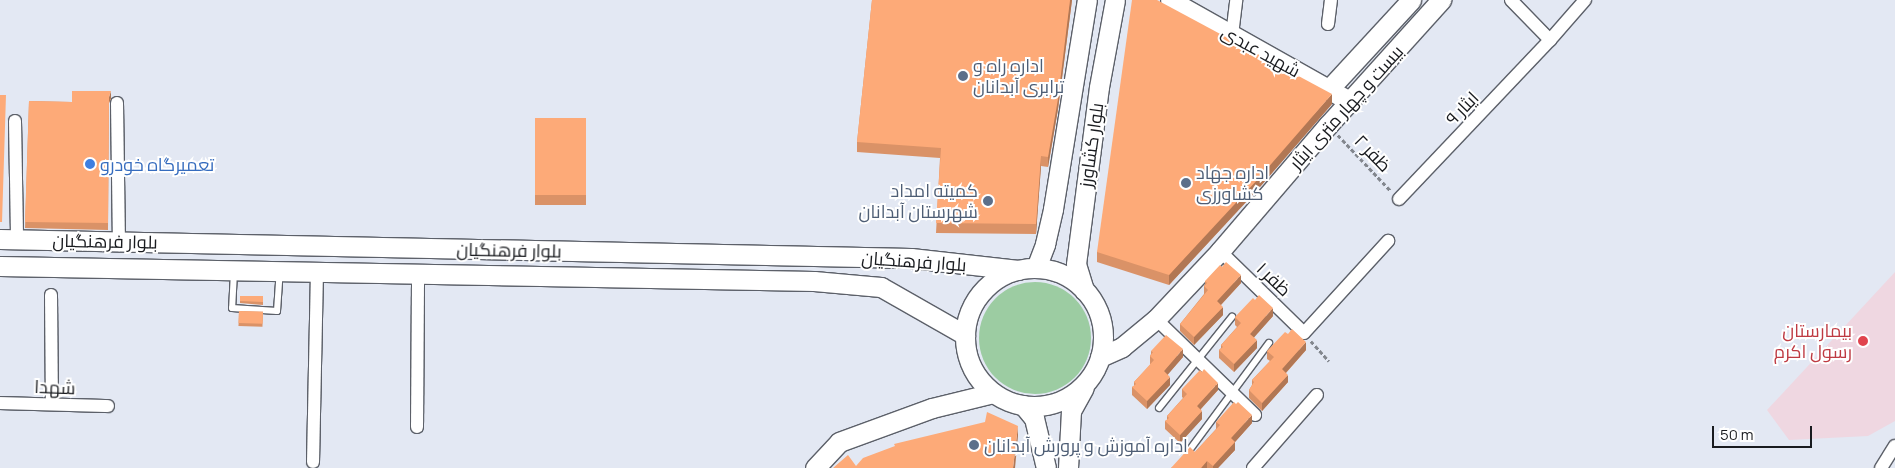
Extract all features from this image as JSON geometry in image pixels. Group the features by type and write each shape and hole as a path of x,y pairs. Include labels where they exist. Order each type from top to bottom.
{"main road":[{"name":"بلوار کشاورز","path":"1027,269 1046,244 1087,0"},
{"name":"بلوار کشاورز","path":"1084,290 1076,264 1099,87 1115,0"},
{"name":"شهید عبدی","path":"1170,0 1351,102"},
{"path":"1329,90 1410,0"},
{"name":"بیست و چهار متری ایثار","path":"1100,358 1122,348 1156,319 1220,251 1328,125 1351,102 1441,0"},
{"path":"1072,91 1081,103 1088,104 1094,99 1099,87"},
{"path":"1065,125 1072,116 1081,114 1088,118 1094,129"},
{"name":"بلوار فرهنگیان","path":"9,239 911,258 1027,269"},
{"path":"410,248 414,273"},
{"name":"بلوار فرهنگیان","path":"0,266 814,281 881,287 965,335"},
{"path":"1068,468 1071,411 1100,358 1103,340 1101,322 1095,305 1084,290 1070,278 1054,271 1027,269 1002,276 987,287 972,309 965,335 967,352 972,368 981,382 1002,399 1023,406 1051,404 1077,391 1087,381"},
{"path":"815,468 839,442 932,408 993,393"},
{"path":"1023,406 1034,418 1046,468"}],"street":[{"path":"1232,35 1236,0"},
{"path":"1328,24 1330,0"},
{"path":"1511,0 1550,40"},
{"name":"ایثار ۹","path":"1399,199 1550,40 1585,0"},
{"path":"117,103 119,242"},
{"path":"9,239 15,122"},
{"path":"1304,333 1388,241"},
{"name":"ظفر ۱","path":"1220,251 1304,333"},
{"path":"313,462 317,272"},
{"path":"414,273 417,427"},
{"path":"50,295 52,404"},
{"path":"1156,319 1255,416"},
{"path":"1253,468 1317,395"},
{"name":"شهدا","path":"0,403 108,406"},
{"path":"1881,468 1895,446"}],"lane":[{"path":"235,271 232,308 277,311 280,272"},
{"path":"1158,408 1232,317"},
{"path":"1191,448 1233,394 1269,343"}],"path":[{"name":"ظفر ۲","path":"1328,125 1399,199"},
{"path":"1304,333 1328,361"}],"shaded area":[{"name":"بیمارستان رسول اکرم","path":"1895,272 1895,421 1868,436 1789,440 1767,410"}],"green space":[{"path":"1035,282 1057,286 1075,298 1087,316 1091,338 1087,360 1075,378 1057,390 1035,394 1013,390 995,378 983,360 979,338 983,316 995,298 1013,286"}],"building":[{"name":"اداره راه و ترابری آبدانان","path":"872,0 1070,0 1058,99 1048,157 1041,156 1036,224 936,223 941,148 857,142"},
{"name":"اداره جهاد کشاورزی","path":"1132,0 1157,0 1332,94 1259,178 1169,275 1097,252"},
{"path":"72,91 111,91 109,97 108,223 25,222 29,101 72,102"},
{"path":"0,95 6,95 2,222 0,222"},
{"path":"535,118 586,118 586,195 535,195"},
{"path":"1226,262 1241,275 1217,301 1223,307 1194,337 1180,324 1208,290 1204,286 1207,283 1205,281 1220,265 1222,267"},
{"path":"1259,295 1273,308 1250,334 1257,340 1234,364 1219,350 1223,347 1221,345 1241,323 1235,317 1253,298 1255,300"},
{"path":"240,296 263,296 263,302 240,301"},
{"path":"239,311 263,312 263,324 239,323"},
{"path":"1292,329 1306,342 1282,369 1288,375 1262,403 1249,390 1254,382 1252,380 1274,357 1267,351 1285,332 1288,334"},
{"path":"1166,335 1183,349 1164,371 1170,377 1147,401 1132,387 1136,384 1134,382 1154,360 1150,356 1153,352 1151,351"},
{"path":"1204,369 1218,383 1197,406 1202,411 1180,435 1165,421 1169,418 1167,416 1187,394 1182,389 1200,370 1202,372"},
{"path":"1234,402 1236,404 1238,402 1252,415 1231,438 1235,442 1213,466 1207,461 1201,468 1171,468 1190,447 1195,452 1220,425 1216,422"},
{"name":"اداره آموزش و پرورش آبدانان","path":"987,412 1018,426 1013,468 833,468 848,455 856,466 863,458 895,446 894,444 985,422"}],"place":[{"name":"اداره راه و ترابری آبدانان","path":"963,76"},
{"name":"تعمیرگاه خودرو","path":"90,164"},
{"name":"اداره جهاد کشاورزی","path":"1186,183"},
{"name":"کمیته امداد شهرستان آبدانان","path":"988,201"},
{"name":"بیمارستان رسول اکرم","path":"1863,341"},
{"name":"اداره آموزش و پرورش آبدانان","path":"974,445"}]}
